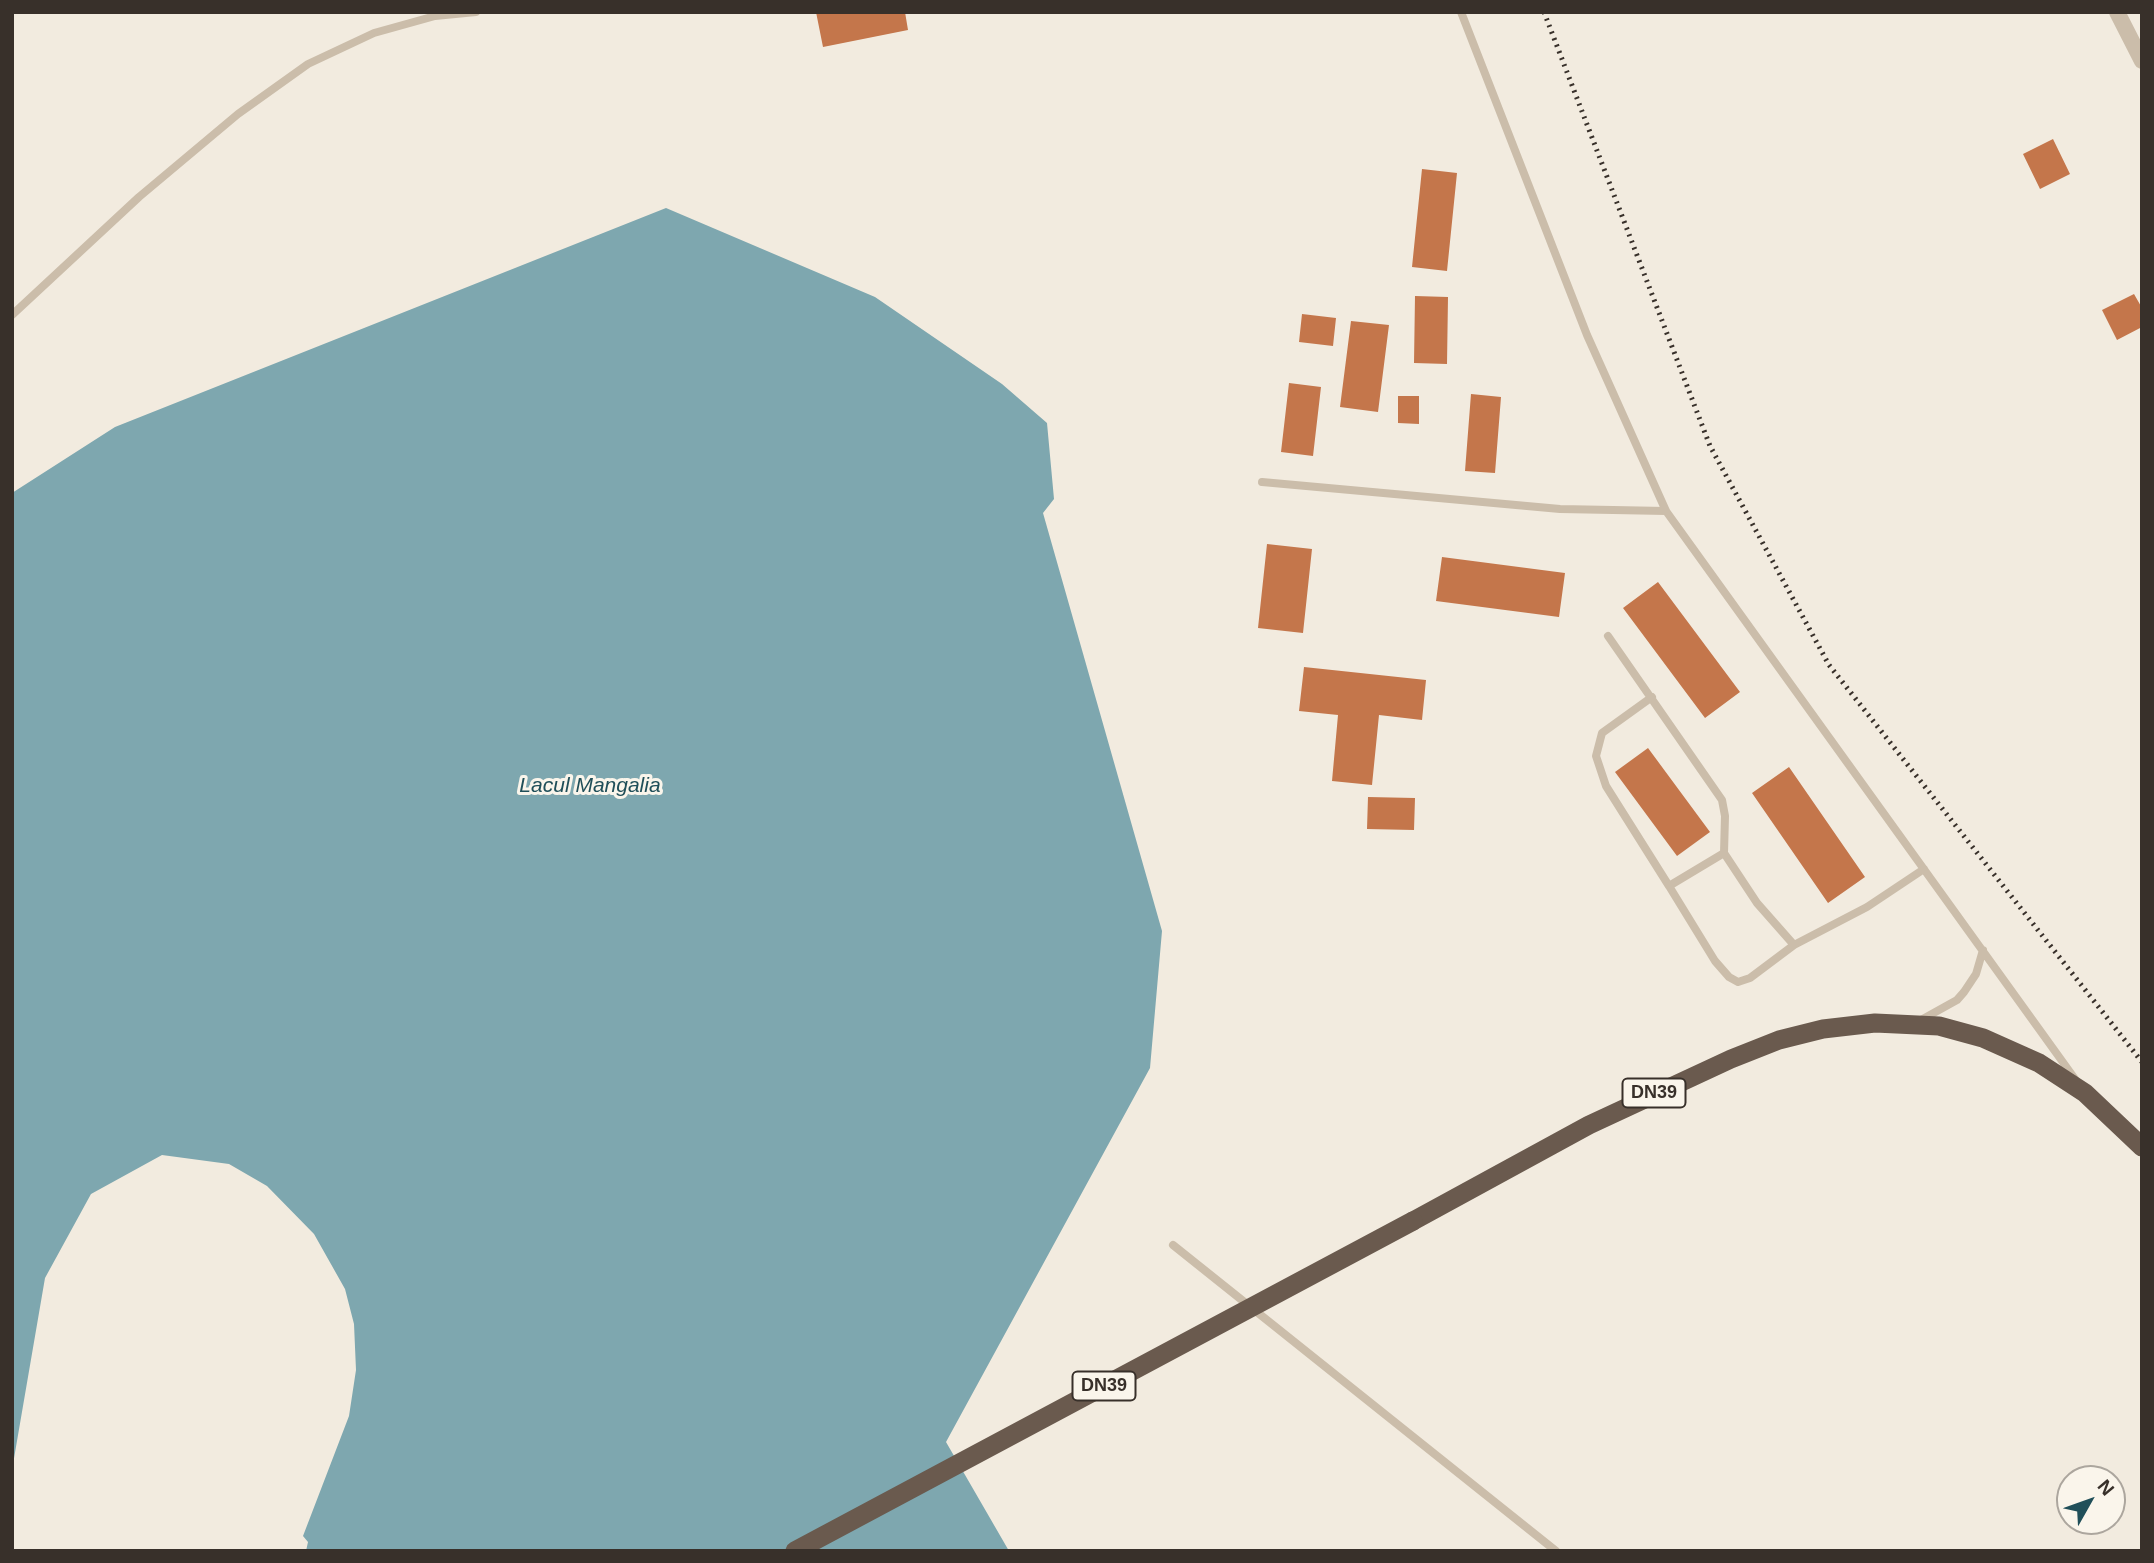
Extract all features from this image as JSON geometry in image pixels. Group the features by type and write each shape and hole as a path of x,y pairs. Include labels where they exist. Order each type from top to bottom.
{"highway":[{"name":"DN39","path":"795,1551 1589,1125 1731,1059 1779,1040 1823,1029 1875,1023 1915,1023 1983,1038 2039,1063 2085,1093 2142,1147"}],"street":[{"path":"2117,12 2142,61"}],"lane":[{"path":"12,315 139,197 238,114 308,64 374,33 436,16 476,12"},
{"path":"1461,12 1587,335 1666,511 1845,764 2085,1093"},
{"path":"1262,482 1560,509 1666,511"},
{"path":"1608,636 1722,800 1725,816 1724,853 1756,903 1794,945"},
{"path":"1652,697 1602,733 1596,756 1606,786 1715,961 1729,977 1738,982 1750,978 1794,945 1867,907 1924,869"},
{"path":"1669,886 1724,853"},
{"path":"1915,1023 1957,1000 1976,974 1983,950"},
{"path":"1173,1245 1556,1551"}],"water":[{"name":"Lacul Mangalia","path":"666,208 875,297 1002,384 1047,423 1054,499 1043,513 1162,931 1150,1068 946,1442 1009,1551 306,1551 308,1542 303,1536 349,1416 356,1370 354,1324 345,1289 314,1234 267,1186 229,1164 162,1155 91,1194 45,1278 12,1470 12,493 115,427"}],"building":[{"path":"816,12 905,12 908,30 823,47"},
{"path":"2053,139 2070,174 2040,189 2023,154"},
{"path":"1422,169 1457,173 1447,271 1412,267"},
{"path":"2134,294 2142,308 2142,327 2117,340 2102,310"},
{"path":"1415,296 1448,297 1447,364 1414,363"},
{"path":"1302,314 1336,318 1333,346 1299,342"},
{"path":"1351,321 1389,325 1378,412 1340,407"},
{"path":"1289,383 1321,387 1313,456 1281,452"},
{"path":"1471,394 1501,397 1495,473 1465,471"},
{"path":"1398,396 1419,396 1419,424 1398,423"},
{"path":"1267,544 1312,549 1303,633 1258,628"},
{"path":"1442,557 1565,573 1559,617 1436,601"},
{"path":"1658,582 1740,692 1705,718 1623,608"},
{"path":"1304,667 1426,680 1422,720 1379,715 1372,785 1332,781 1338,715 1299,711"},
{"path":"1648,748 1710,832 1677,856 1615,772"},
{"path":"1789,767 1865,877 1828,903 1752,793"},
{"path":"1368,797 1415,798 1414,830 1367,829"}],"railway":[{"path":"1544,12 1710,446 1829,665 2142,1062"}]}
